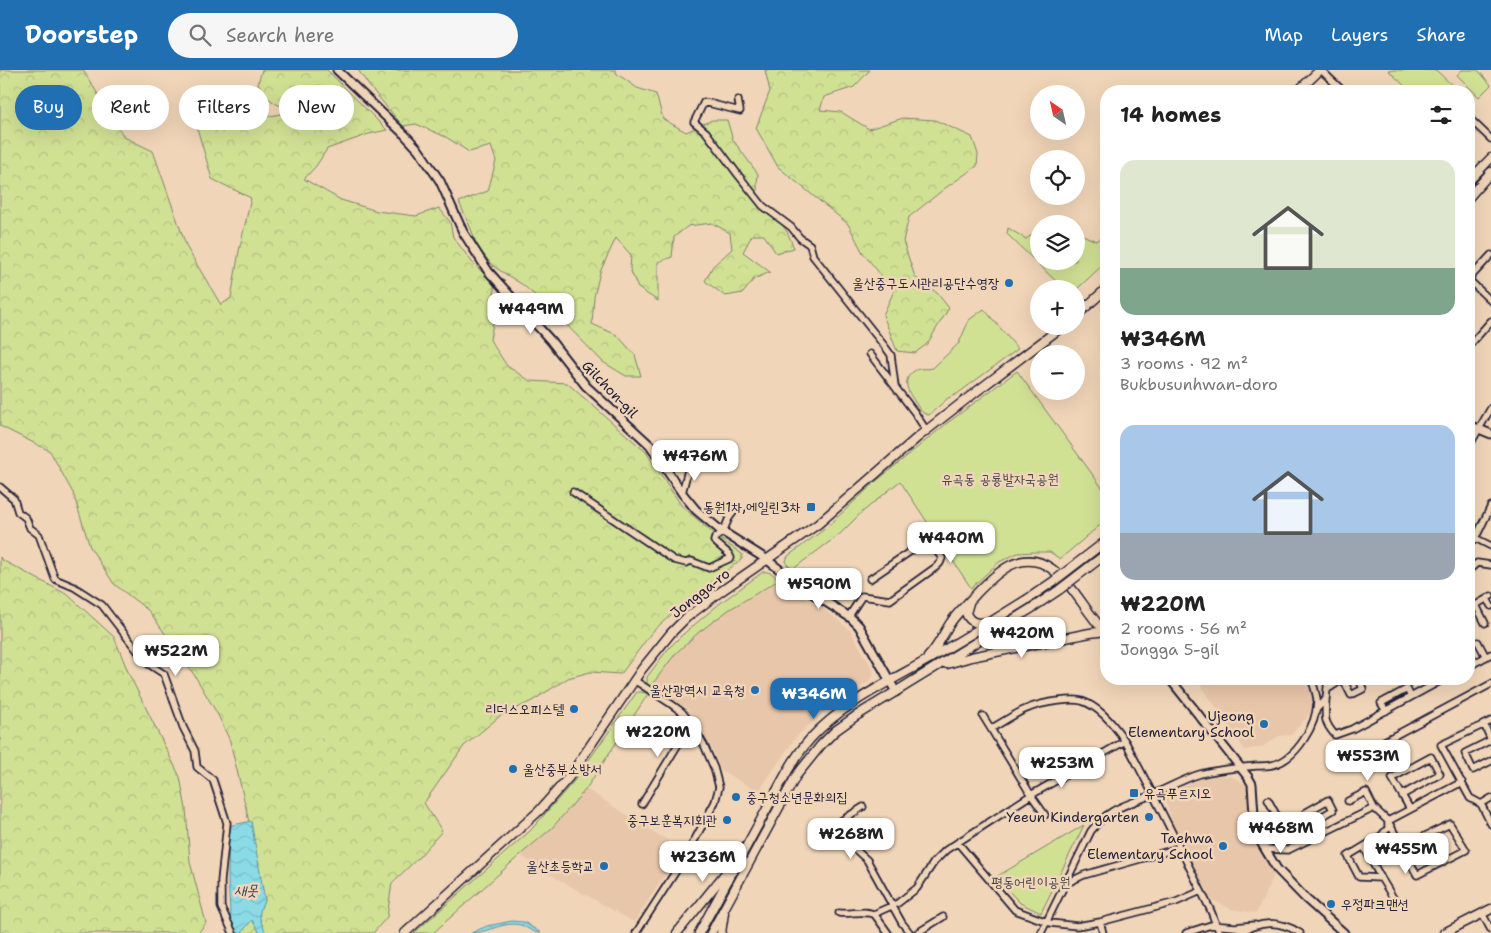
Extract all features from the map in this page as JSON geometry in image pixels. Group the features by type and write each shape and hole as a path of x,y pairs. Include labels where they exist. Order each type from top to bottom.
{"main road":[{"path":"1305,85 1321,70"},
{"path":"1475,175 1491,158"},
{"path":"1475,189 1491,172"},
{"path":"1085,308 1100,294"},
{"name":"Jongga-ro","path":"405,933 540,810 569,778 654,652 686,618 818,524 926,430 1051,335"},
{"path":"699,933 787,772 798,753 812,737 828,722 850,706 1026,600 1100,546"},
{"path":"711,933 796,776 821,745 856,716 934,670 1032,608 1100,559"},
{"path":"919,665 934,650 951,622 971,599 994,576 1006,567 1019,562 1040,563 1052,569 1066,581 1100,625"},
{"path":"971,599 966,609 969,620 981,624 993,621"},
{"path":"934,670 971,658 1100,630"},
{"path":"677,933 745,848"},
{"path":"721,933 727,903"},
{"path":"1444,933 1491,908"}],"street":[{"name":"Gilchon-gil","path":"337,70 418,149 440,181 464,232 488,270 551,341 586,386 650,446 696,510 723,532 801,586 849,616 859,626 896,692"},
{"path":"1321,70 1336,85"},
{"path":"738,100 740,111 704,102 694,122 706,132 764,206 810,245 814,256 891,355 895,386"},
{"path":"1475,124 1491,139"},
{"path":"1475,272 1491,255"},
{"path":"1475,285 1491,301"},
{"path":"1475,339 1491,322"},
{"path":"870,354 926,430"},
{"path":"1475,435 1491,408"},
{"path":"1475,427 1491,434"},
{"path":"682,493 689,466"},
{"path":"0,487 14,499 18,512 26,518 30,528 39,535 55,579 74,587 102,605 147,663 164,674 183,727 195,751 198,767 213,780 227,823 221,880 221,907 233,933"},
{"path":"573,492 674,560 686,563 690,561 709,568 731,558 714,541 723,532 735,510"},
{"path":"1475,532 1491,506"},
{"path":"1475,538 1491,546"},
{"path":"849,616 862,596 890,600 936,567 942,558 932,544 924,542 870,579"},
{"path":"1475,565 1477,563 1491,565"},
{"path":"870,597 876,593"},
{"path":"1485,623 1476,605 1489,598 1491,606"},
{"path":"1475,662 1489,655 1478,642"},
{"path":"634,680 682,712 691,723 704,745 714,768 719,787 715,802 687,854 636,933"},
{"path":"1347,760 1491,684"},
{"path":"1175,685 1252,784 1256,830 1277,869 1340,932"},
{"path":"1313,685 1317,700 1316,711"},
{"path":"1328,685 1325,716 1327,726 1335,735 1352,729 1433,685"},
{"path":"1328,689 1334,685"},
{"path":"1346,685 1351,695 1364,688 1362,685"},
{"path":"1041,933 1091,831 1107,814 1119,807 1200,774 1272,765 1288,758 1303,742 1316,711 1326,699"},
{"path":"991,729 1022,710 1038,704 1066,700 1082,701 1097,709 1125,741 1154,794 1220,933"},
{"path":"982,716 1031,795 1046,815"},
{"path":"1491,720 1441,745 1470,798 1481,804 1491,824"},
{"path":"642,804 691,723"},
{"path":"1484,724 1491,740 1465,753 1473,770 1491,761"},
{"path":"874,915 908,896 938,857 958,843 1031,795 1125,741"},
{"path":"1402,795 1440,774 1431,757 1392,778 1410,809"},
{"path":"1388,820 1462,782"},
{"path":"1348,801 1366,792 1374,808 1388,820 1402,847 1417,875 1466,850 1450,824 1402,847"},
{"path":"1481,804 1491,798"},
{"path":"1268,800 1288,836"},
{"path":"1264,846 1288,836 1311,823 1333,810 1328,800 1305,813 1311,823"},
{"path":"862,807 831,827 831,831 836,837 867,860 910,933"},
{"path":"1264,846 1288,850 1374,808"},
{"path":"1382,878 1359,877 1348,856 1381,836 1388,828 1388,820"},
{"path":"958,843 1015,910 1048,922 1077,926 1100,922 1176,902 1201,891"},
{"path":"1364,847 1395,901"},
{"path":"1065,884 1084,875 1179,848"},
{"path":"839,913 870,912 888,933"},
{"path":"1482,913 1491,930"},
{"path":"917,933 943,917"},
{"path":"1100,922 1103,933"},
{"path":"1237,933 1263,924 1277,924 1300,933"},
{"path":"1186,933 1216,925 1235,927 1255,926"}],"shaded area":[{"name":"울산광역시 교육청","path":"777,583 822,607 850,630 873,670 873,676 870,681 833,704 796,737 758,792 721,770 712,749 687,708 655,692 650,687 676,653 699,632 730,609"},
{"name":"Ujeong Elementary School","path":"1201,685 1313,685 1317,700 1310,714 1291,735 1279,736 1262,747 1245,750"},
{"name":"Taehwa Elementary School","path":"1214,776 1229,776 1239,780 1252,793 1256,830 1277,869 1256,913 1231,909 1206,895 1177,835 1165,800 1177,789"},
{"name":"울산초등학교","path":"586,789 681,849 634,922 556,878 520,855 552,828"}],"green space":[{"path":"0,70 83,70 92,85 92,130 120,130 124,137 153,151 187,248 221,305 231,298 251,198 212,179 198,130 269,130 269,116 279,114 279,130 354,130 354,97 387,130 369,134 327,149 316,166 304,179 341,200 377,211 416,216 439,208 450,222 453,237 472,262 494,284 495,312 490,340 507,366 530,381 567,383 646,452 681,505 715,535 742,554 742,559 685,602 652,632 621,674 590,672 568,678 532,701 500,716 464,746 424,803 442,831 392,883 387,917 373,933 241,933 265,901 230,741 218,715 195,676 149,611 114,584 90,547 73,493 50,451 0,426"},
{"path":"262,70 327,70 342,85 279,85 279,105 269,98 269,85 259,85 258,83"},
{"path":"358,70 616,70 616,73 637,88 656,94 663,119 686,132 712,120 727,120 733,140 758,174 757,186 760,201 786,230 794,248 776,253 764,235 752,235 743,252 770,272 754,279 743,293 725,296 705,281 713,266 732,249 730,233 712,223 688,226 674,237 672,257 658,262 658,301 638,288 630,269 631,255 616,238 600,272 594,297 592,324 617,335 635,355 641,376 626,376 603,362 550,308 523,285 493,266 478,248 459,202 488,191 496,161 491,146 469,152 446,137 416,124 403,126"},
{"path":"765,70 870,70 854,87 824,97 820,110 841,112 869,129 903,118 935,120 972,137 978,154 977,166 909,217 903,241 915,277 937,293 949,308 927,344 915,353 897,351 883,315 894,291 863,253 848,224 778,167 756,128 770,91"},
{"path":"1388,70 1436,70 1452,85 1404,85"},
{"path":"1462,70 1478,70 1491,85 1479,97 1475,93 1475,85 1467,85 1457,75"},
{"path":"1008,228 1026,239 1030,236 1030,256 1007,234"},
{"path":"1085,236 1096,241 1100,239 1100,268 1085,282 1085,280 1055,280 1044,270 1085,270"},
{"path":"984,309 1018,349 957,394 948,398 929,415 924,413 908,390 908,378 916,370 933,368 959,343 969,320"},
{"name":"유곡동 공룡발자국공원","path":"1017,371 1030,389 1030,400 1038,400 1100,485 1100,525 1060,559 1050,552 1018,553 999,562 971,588 900,481 860,514 840,534 793,569 787,565 788,556 826,528 874,483 946,424"},
{"path":"0,557 2,560 68,595 114,637 129,674 180,777 186,809 190,862 206,923 198,933 0,933"},
{"path":"763,572 774,575 779,580 730,609 699,632 676,653 650,687 647,685 647,677 668,649 681,636 719,604"},
{"path":"637,692 648,694 586,789 552,828 433,933 414,933 530,831 574,781"},
{"name":"평동어린이공원","path":"1084,825 1041,913 1020,903 996,877"}],"water":[{"name":"새못","path":"251,821 265,901 260,917 266,933 260,933 252,920 241,933 237,933 231,927 228,881 229,826"},
{"path":"512,921 524,922 541,933 534,932 522,925 514,924 471,933 487,926"}],"place":[{"name":"울산중구도시관리공단수영장","path":"1009,283"},
{"name":"동원1차,에일린3차","path":"811,507"},
{"name":"울산광역시 교육청","path":"755,690"},
{"name":"리더스오피스텔","path":"574,709"},
{"name":"Ujeong Elementary School","path":"1264,724"},
{"name":"울산중부소방서","path":"513,769"},
{"name":"유곡푸르지오","path":"1134,793"},
{"name":"중구청소년문화의집","path":"736,797"},
{"name":"Yeeun Kindergarten","path":"1149,817"},
{"name":"중구보훈복지회관","path":"727,820"},
{"name":"Taehwa Elementary School","path":"1223,846"},
{"name":"울산초등학교","path":"604,866"},
{"name":"우정파크맨션","path":"1331,904"}]}
